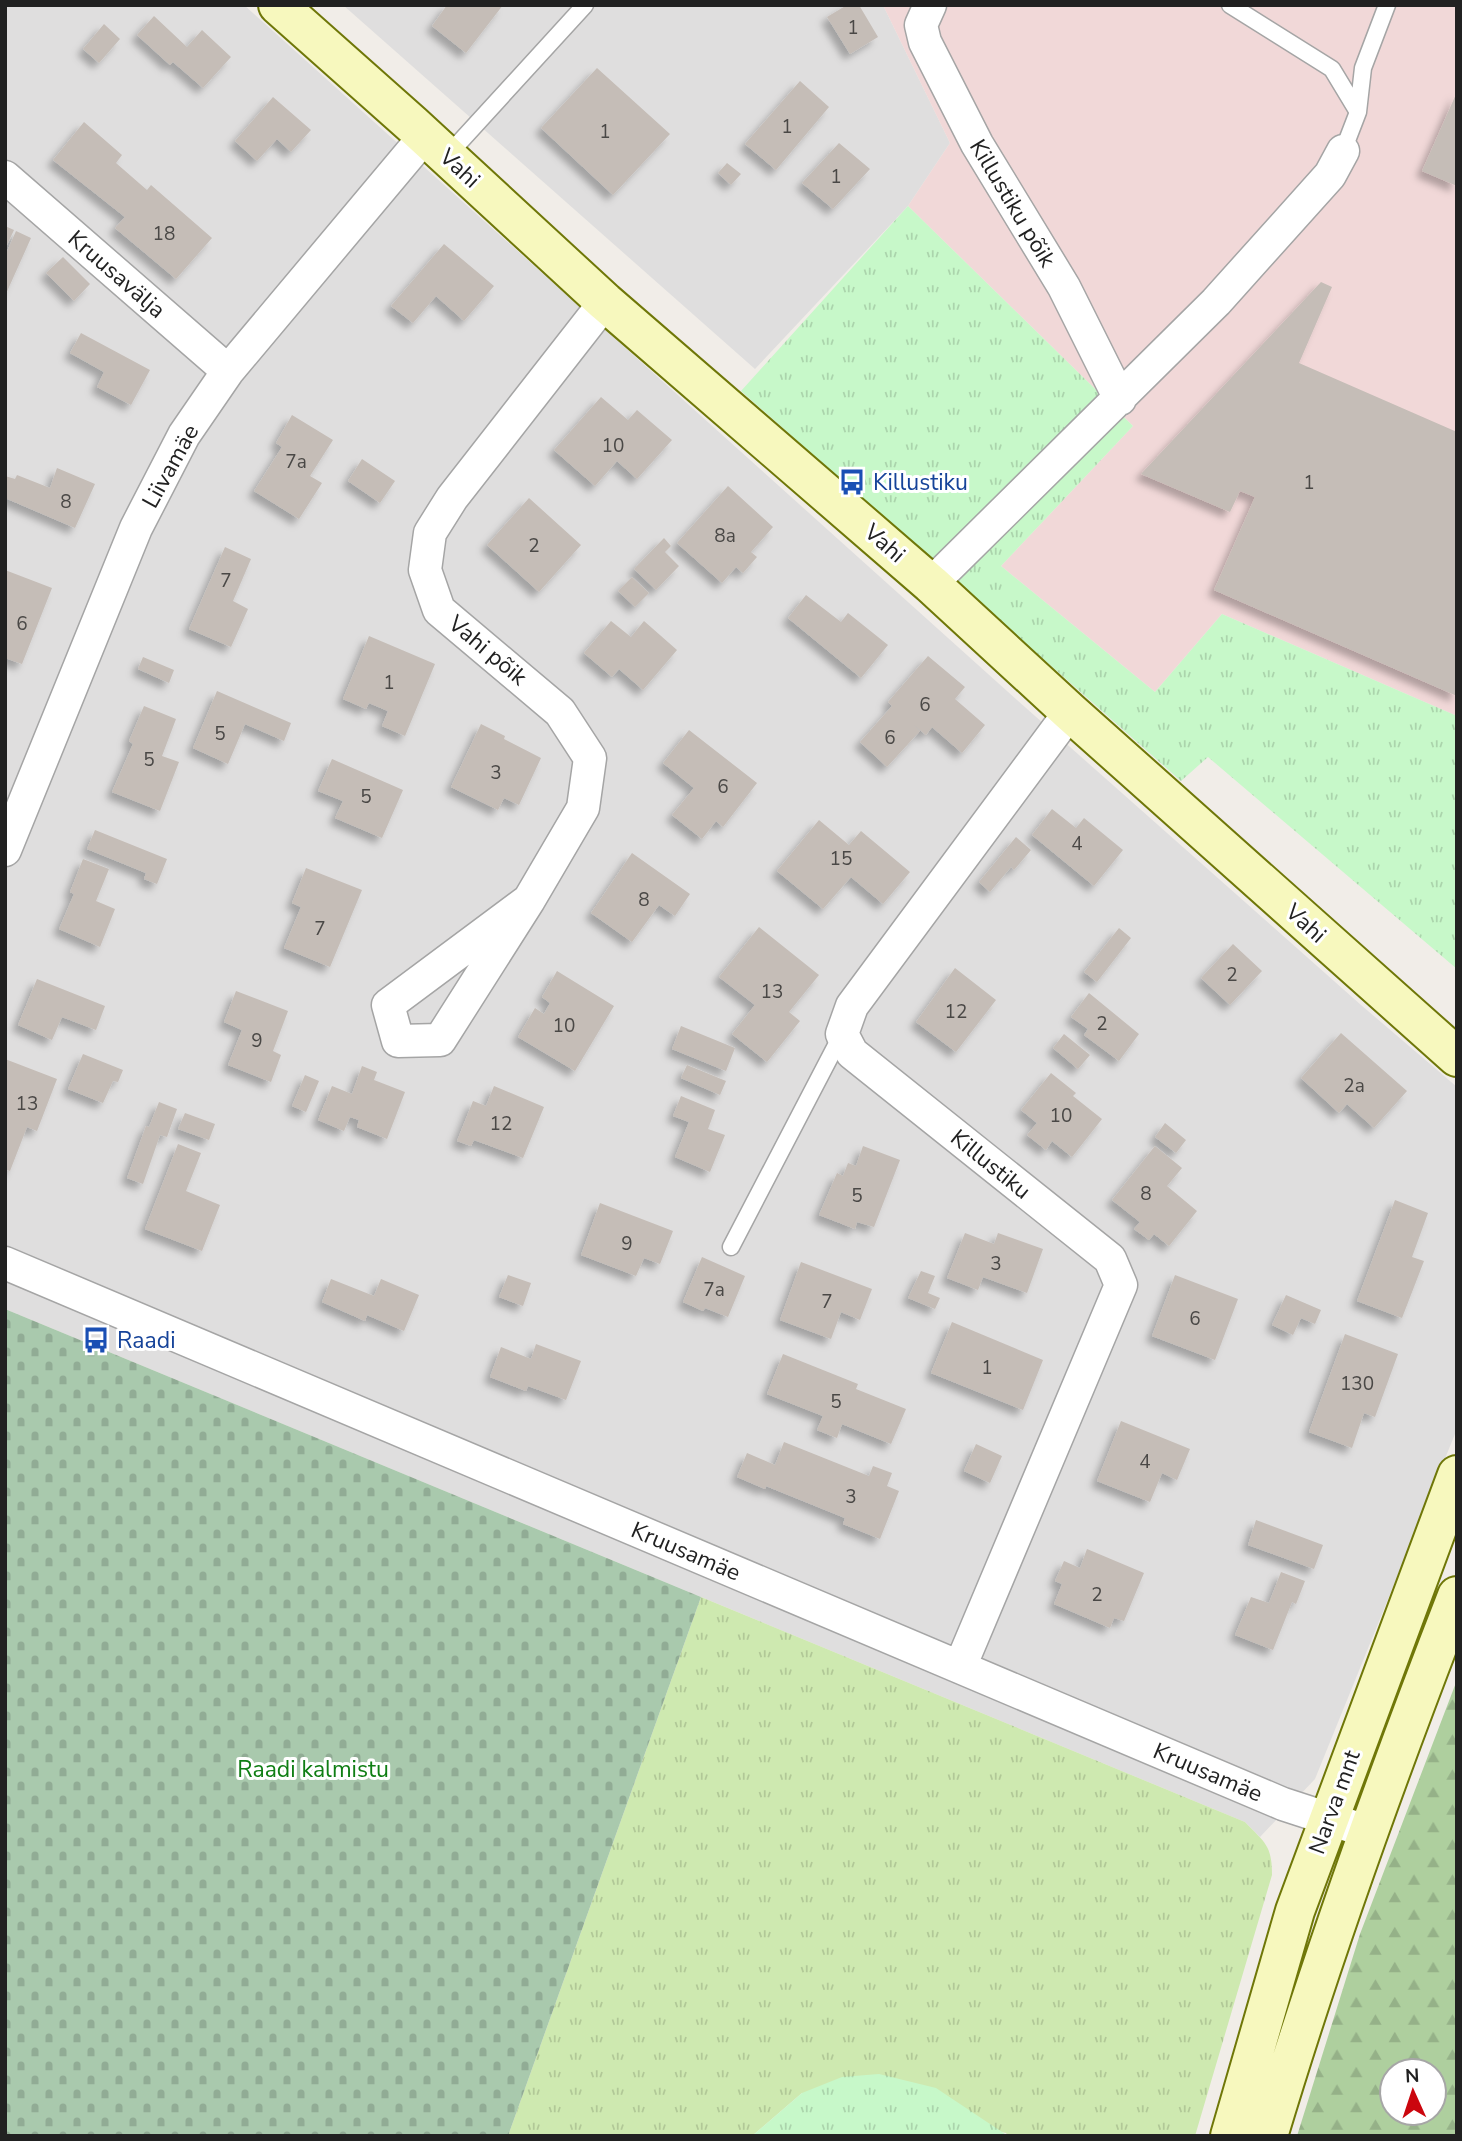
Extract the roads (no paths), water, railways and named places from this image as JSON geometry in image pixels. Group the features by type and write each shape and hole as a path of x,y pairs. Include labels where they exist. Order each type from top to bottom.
{"street":[{"name":"Vahi","path":"278,5 605,302 931,584 1070,712 1450,1047"},
{"name":"Killustiku põik","path":"930,5 921,25 925,42 977,144 1064,287 1120,399"},
{"name":"Liivamäe","path":"5,850 136,528 184,435 228,371 436,146"},
{"path":"931,584 1216,302 1330,175 1343,151"},
{"name":"Kruusavälja","path":"5,177 228,371"},
{"name":"Vahi põik","path":"530,900 388,1004 398,1041 440,1040 530,900 583,808 590,758 560,712 439,610 425,570 430,533 452,498 605,302"},
{"path":"842,1034 852,1006 1070,712"},
{"name":"Killustiku","path":"842,1034 852,1053 1110,1259 1121,1285 960,1667"},
{"name":"Kruusamäe","path":"5,1263 1283,1804 1369,1832"},
{"name":"Narva mnt","path":"1230,2136 1295,1911 1457,1475"},
{"name":"Narva mnt","path":"1268,2136 1369,1832 1457,1595"}],"lane":[{"path":"436,146 585,5"},
{"path":"1230,5 1332,69 1358,112"},
{"path":"1343,151 1358,112 1363,68 1387,5"},
{"path":"731,1247 842,1034"}],"place":[{"name":"Killustiku","path":"852,482"},
{"name":"Raadi","path":"96,1340"}],"park label":[{"name":"Raadi kalmistu","path":"313,1769"}]}
